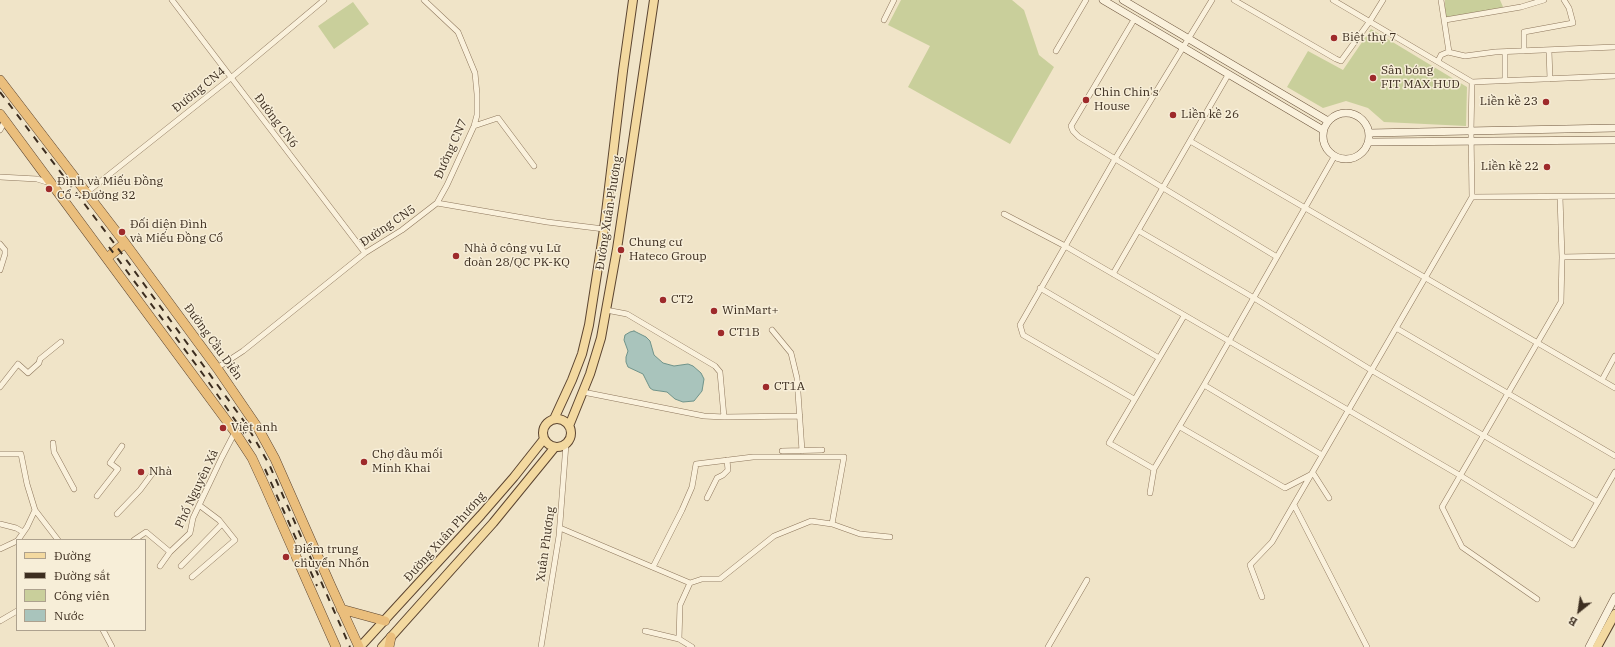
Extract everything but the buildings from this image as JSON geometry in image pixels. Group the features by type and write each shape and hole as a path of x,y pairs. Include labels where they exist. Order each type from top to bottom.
{"highway":[{"name":"Đường Cầu Diễn","path":"0,80 217,368 258,428 275,459 341,609 360,647"},
{"path":"3,118 236,432 252,458 336,647"},
{"path":"106,258 125,244"},
{"path":"341,609 385,621"},
{"path":"389,647 390,637"}],"main road":[{"name":"Đường Xuân Phương","path":"554,419 582,354 589,326 604,229 633,0"},
{"name":"Đường Xuân Phương","path":"569,426 583,392 601,338 654,0"},
{"path":"1103,0 1323,130"},
{"path":"1123,0 1328,121"},
{"path":"1339,114 1353,114 1364,121 1369,133 1369,142 1362,153 1356,158 1349,160 1334,157 1325,147 1323,140 1323,130 1328,121 1339,114"},
{"path":"1369,133 1615,128"},
{"path":"1369,142 1615,140"},
{"path":"554,419 560,419 569,426 571,438 566,444 560,447 555,447 551,446 544,439 543,434 545,426 554,419"},
{"name":"Đường Xuân Phương","path":"360,647 505,488 544,439"},
{"path":"382,647 493,523 555,447"},
{"path":"1589,647 1615,597"},
{"path":"1597,647 1615,614"}],"street":[{"name":"Đường CN6","path":"172,0 365,253"},
{"name":"Đường CN4","path":"86,193 232,77 324,0"},
{"name":"Đường CN7","path":"424,0 458,32 475,73 477,94 477,115 474,126 447,185 437,203"},
{"path":"884,20 894,0"},
{"path":"1056,51 1086,0"},
{"path":"1134,399 1023,334 1020,325 1115,159 1212,0"},
{"path":"1234,0 1341,61 1370,21 1383,0"},
{"path":"1333,0 1472,82 1615,76"},
{"path":"1441,0 1450,52"},
{"path":"1445,20 1521,7 1544,0"},
{"path":"1524,51 1524,32 1573,23 1569,8 1564,0"},
{"path":"1135,18 1071,126 1079,138 1277,257"},
{"path":"1438,62 1443,53 1450,52 1465,56 1505,52 1615,47"},
{"path":"1549,51 1550,79"},
{"path":"1504,81 1505,52"},
{"path":"1113,274 1228,75"},
{"path":"1262,597 1250,565 1272,542 1472,197 1472,82"},
{"path":"0,130 3,118"},
{"path":"474,126 498,118 534,166"},
{"path":"1190,141 1615,388"},
{"path":"1150,493 1154,469 1180,427 1334,157"},
{"path":"0,177 37,179 51,183"},
{"path":"1472,197 1615,196"},
{"path":"1537,599 1462,547 1442,507 1561,302 1562,257 1560,197"},
{"path":"437,203 547,222 604,229"},
{"name":"Đường CN5","path":"217,368 243,351 365,253 402,230 437,203"},
{"path":"1004,214 1065,246 1348,410 1461,476 1573,545 1615,472"},
{"path":"1139,231 1254,298 1371,370 1598,502"},
{"path":"0,244 5,254 0,270"},
{"path":"1562,257 1615,256"},
{"path":"1040,288 1159,358"},
{"path":"606,310 627,314 716,366 720,372 724,418"},
{"path":"1154,469 1109,444 1184,316"},
{"path":"1396,328 1615,456"},
{"path":"772,330 791,353 797,378 802,451"},
{"path":"0,387 18,364 28,373 39,363 40,359 61,342"},
{"path":"1602,380 1615,356"},
{"path":"1204,385 1322,455"},
{"path":"583,392 704,416 724,418 800,416"},
{"path":"1180,427 1285,488 1313,473"},
{"name":"Phố Nguyên Xá","path":"160,566 170,552 190,533 193,518 222,457 236,432"},
{"path":"53,443 54,452 74,489"},
{"name":"Xuân Phương","path":"541,647 560,528 566,444"},
{"path":"96,496 118,470 110,462 122,446"},
{"path":"782,451 822,450"},
{"path":"0,454 21,454 27,484 35,510 57,539"},
{"path":"653,566 664,547 692,487 696,464 753,457 844,456 832,524"},
{"path":"707,498 717,478 724,475 728,470 727,460"},
{"path":"117,514 140,490 155,470"},
{"path":"1313,473 1329,498"},
{"path":"192,577 235,540 222,524 199,505"},
{"path":"1294,505 1367,647"},
{"path":"18,539 35,510"},
{"path":"560,528 690,582 702,578 720,578 774,536 812,521 832,524 860,534 890,537"},
{"path":"0,524 16,528 23,532"},
{"path":"182,566 222,524"},
{"path":"136,539 146,532 170,552"},
{"path":"0,549 16,541"},
{"path":"1048,647 1087,580"},
{"path":"679,639 680,605 690,582"},
{"path":"0,621 16,612"},
{"path":"104,631 112,647"},
{"path":"645,631 679,639 692,647"}],"green space":[{"path":"901,0 1012,0 1024,10 1039,55 1054,67 1010,144 908,87 930,46 888,25"},
{"path":"1445,0 1500,0 1504,9 1445,20"},
{"path":"353,2 369,24 334,49 318,26"},
{"name":"Sân bóng FIT MAX HUD","path":"1371,29 1467,87 1466,126 1384,122 1368,108 1346,101 1323,108 1287,87 1308,51 1343,70"}],"water":[{"path":"634,331 646,337 650,341 654,355 663,363 674,366 688,364 693,366 701,373 704,379 702,391 694,401 683,402 675,399 667,392 653,390 650,388 643,374 628,367 626,357 628,351 624,340 625,335"}],"railway":[{"path":"0,92 114,243 246,424 269,464 350,647"},
{"path":"109,247 205,377 251,443"},
{"path":"265,469 317,586"}],"place":[{"name":"Biệt thự 7","path":"1334,38"},
{"name":"Sân bóng FIT MAX HUD","path":"1373,78"},
{"name":"Chin Chin's House","path":"1086,100"},
{"name":"Liền kề 23","path":"1546,102"},
{"name":"Liền kề 26","path":"1173,115"},
{"name":"Liền kề 22","path":"1547,167"},
{"name":"Đình và Miếu Đồng Cổ - Đường 32","path":"49,189"},
{"name":"Đối diện Đình và Miếu Đồng Cổ","path":"122,232"},
{"name":"Chung cư Hateco Group","path":"621,250"},
{"name":"Nhà ở công vụ Lữ đoàn 28/QC PK-KQ","path":"456,256"},
{"name":"CT2","path":"663,300"},
{"name":"WinMart+","path":"714,311"},
{"name":"CT1B","path":"721,333"},
{"name":"CT1A","path":"766,387"},
{"name":"Việt anh","path":"223,428"},
{"name":"Chợ đầu mối Minh Khai","path":"364,462"},
{"name":"Nhà","path":"141,472"},
{"name":"Điểm trung chuyển Nhổn","path":"286,557"}]}
